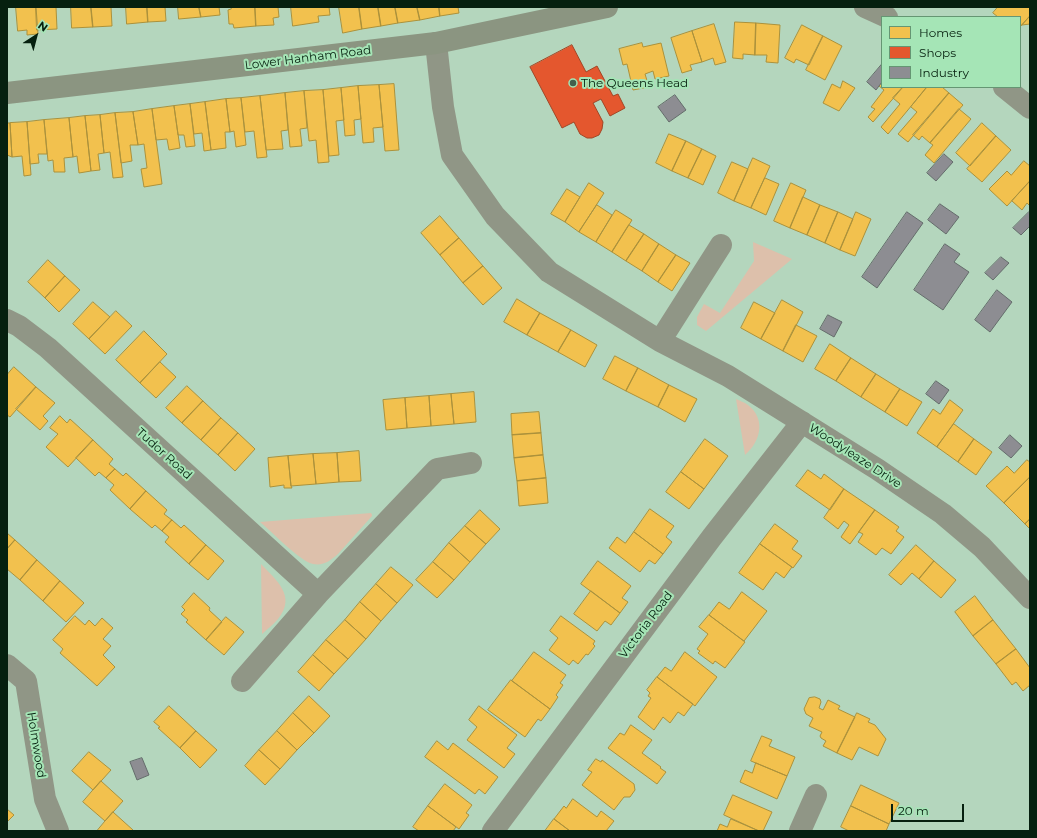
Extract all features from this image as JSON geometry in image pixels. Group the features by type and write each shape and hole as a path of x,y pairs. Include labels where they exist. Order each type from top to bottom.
{"main road":[{"name":"Lower Hanham Road","path":"7,93 436,43 607,7"}],"street":[{"path":"865,7 885,16"},
{"name":"Woodyleaze Drive","path":"436,43 443,107 452,155 495,216 549,272 660,341 728,376 877,470 943,514 982,547 1030,598"},
{"path":"1005,88 1030,108"},
{"path":"660,341 721,245"},
{"name":"Tudor Road","path":"7,320 19,326 48,348 318,594"},
{"name":"Victoria Road","path":"493,831 712,537 802,422"},
{"path":"242,681 318,594 437,469 471,463"},
{"name":"Holmwood","path":"7,665 26,681 45,798 58,831"},
{"path":"800,831 816,795"}],"shaded area":[{"path":"753,242 792,259 706,331 697,325 697,317 704,304 720,313 754,261"},
{"path":"736,399 746,404 754,411 759,423 758,437 745,455"},
{"path":"371,513 372,516 338,554 321,564 313,564 301,558 260,522"},
{"path":"261,564 278,582 285,596 283,611 278,619 262,634"}],"building: Homes":[{"path":"16,7 36,7 38,34 27,35 27,30 18,31"},
{"path":"36,7 56,7 57,29 37,30"},
{"path":"71,7 91,7 93,27 72,28"},
{"path":"91,7 111,7 112,26 93,27"},
{"path":"126,7 147,7 148,22 127,24"},
{"path":"147,7 165,7 166,21 148,22"},
{"path":"178,7 199,7 201,17 179,19"},
{"path":"199,7 219,7 220,15 201,17"},
{"path":"231,7 255,7 256,26 234,28 233,24 229,24 228,10 231,9"},
{"path":"255,7 278,7 279,17 273,18 274,25 256,26"},
{"path":"291,7 329,7 330,15 318,16 319,22 293,26"},
{"path":"339,7 359,7 362,29 343,33"},
{"path":"359,7 378,7 381,26 362,29"},
{"path":"378,7 395,7 398,23 381,26"},
{"path":"395,7 417,7 420,20 398,23"},
{"path":"417,7 439,7 440,16 420,20"},
{"path":"439,7 458,7 459,13 440,16"},
{"path":"998,7 1030,7 1030,16 1021,26 1021,16 997,16 993,13"},
{"path":"1030,16 1030,24 1022,25"},
{"path":"735,22 756,23 755,55 743,54 743,59 733,58"},
{"path":"756,23 780,25 778,63 766,62 767,55 755,55"},
{"path":"714,24 726,62 715,65 713,58 702,62 692,31"},
{"path":"802,25 823,36 809,65 796,59 794,63 785,58"},
{"path":"692,31 702,62 690,65 692,70 682,73 671,38"},
{"path":"823,36 842,46 825,80 806,70"},
{"path":"642,43 643,47 661,43 669,76 655,79 653,71 645,74 649,87 633,90 627,64 623,65 619,49"},
{"path":"843,81 855,88 839,111 823,103 832,84 840,88"},
{"path":"394,84 399,150 385,151 379,85"},
{"path":"379,85 383,127 373,128 374,142 363,143 358,86"},
{"path":"358,86 361,119 354,120 355,135 345,136 341,88"},
{"path":"341,88 344,120 336,121 339,155 329,156 323,90"},
{"path":"882,88 902,88 873,122 868,117 875,109 871,107 884,90"},
{"path":"902,88 926,88 888,134 881,127 900,104 893,98"},
{"path":"926,88 943,88 949,93 908,142 898,134 917,112 911,107"},
{"path":"323,90 329,162 318,163 316,140 309,141 304,91"},
{"path":"304,91 307,128 300,129 302,146 290,147 285,93"},
{"path":"285,93 288,130 281,131 283,149 266,150 260,96"},
{"path":"949,93 963,105 930,143 922,136 919,140 913,135"},
{"path":"260,96 267,157 257,158 254,131 245,132 241,98"},
{"path":"241,98 246,145 236,147 234,131 230,132 226,99"},
{"path":"226,99 230,132 225,132 226,148 211,150 205,102"},
{"path":"205,102 211,150 204,151 202,133 194,134 190,104"},
{"path":"190,104 195,146 186,147 184,135 178,135 174,106"},
{"path":"174,106 180,148 169,150 167,139 156,140 152,109"},
{"path":"152,109 162,184 144,187 141,169 147,168 144,144 138,145 133,112"},
{"path":"959,109 971,119 934,163 925,155 933,145 930,143"},
{"path":"133,112 138,145 130,145 132,161 121,163 115,113"},
{"path":"115,113 123,177 113,178 110,152 104,153 100,115"},
{"path":"100,115 104,153 98,154 100,170 91,171 85,116"},
{"path":"85,116 91,171 79,173 77,156 73,157 69,118"},
{"path":"69,118 73,157 64,158 65,172 54,172 53,160 48,161 44,120"},
{"path":"44,120 47,154 38,154 39,163 30,164 27,122"},
{"path":"27,122 31,175 24,176 22,156 12,157 10,123"},
{"path":"7,123 10,123 12,157 7,155"},
{"path":"982,123 996,136 970,166 956,153"},
{"path":"669,134 686,141 672,171 656,163"},
{"path":"996,136 1011,150 982,182 967,169"},
{"path":"686,141 702,149 688,178 672,171"},
{"path":"702,149 716,156 703,185 688,178"},
{"path":"753,158 770,166 751,208 734,201"},
{"path":"1024,161 1030,166 1030,181 1007,206 989,189 1007,171 1011,175"},
{"path":"732,162 748,169 734,201 718,193"},
{"path":"765,178 779,184 766,215 751,208"},
{"path":"1030,181 1030,206 1027,203 1022,210 1012,201"},
{"path":"589,183 604,193 579,232 565,222"},
{"path":"791,183 806,190 790,228 774,221"},
{"path":"567,189 580,197 565,222 551,214"},
{"path":"803,197 820,205 807,235 790,228"},
{"path":"597,205 612,215 596,242 579,232"},
{"path":"820,205 838,212 825,243 807,235"},
{"path":"616,210 632,220 612,252 596,242"},
{"path":"838,212 853,219 840,250 825,243"},
{"path":"856,212 871,219 855,256 840,250"},
{"path":"440,216 459,238 440,255 421,233"},
{"path":"629,225 644,234 626,261 612,252"},
{"path":"644,234 659,244 642,271 626,261"},
{"path":"459,238 483,266 463,283 440,255"},
{"path":"659,244 676,255 658,282 642,271"},
{"path":"676,255 690,263 672,291 658,282"},
{"path":"48,260 65,276 45,298 28,282"},
{"path":"483,266 502,288 483,305 463,283"},
{"path":"65,276 80,290 59,312 45,298"},
{"path":"517,299 540,313 527,335 504,322"},
{"path":"782,300 803,312 783,351 761,339"},
{"path":"93,302 110,317 89,339 73,324"},
{"path":"754,302 775,313 761,339 741,328"},
{"path":"116,311 132,326 105,354 89,339"},
{"path":"540,313 571,330 558,352 527,335"},
{"path":"796,325 817,336 803,362 783,351"},
{"path":"571,330 597,345 585,367 558,352"},
{"path":"144,331 167,354 140,383 116,360"},
{"path":"830,344 851,358 836,381 815,369"},
{"path":"615,356 638,368 626,391 603,379"},
{"path":"851,358 876,374 861,397 836,381"},
{"path":"160,362 176,377 156,398 140,383"},
{"path":"14,367 36,387 10,417 7,415 7,375"},
{"path":"638,368 669,385 658,407 626,391"},
{"path":"876,374 900,389 885,412 861,397"},
{"path":"669,385 697,399 685,422 658,407"},
{"path":"187,386 203,401 182,423 166,408"},
{"path":"36,387 55,403 43,416 48,421 40,430 16,409"},
{"path":"900,389 922,402 907,426 885,412"},
{"path":"474,392 476,422 454,424 451,394"},
{"path":"451,394 454,424 431,426 429,396"},
{"path":"429,396 431,426 407,428 405,398"},
{"path":"405,398 407,428 386,430 383,400"},
{"path":"950,400 963,410 937,447 917,433 933,409 940,414"},
{"path":"203,401 221,418 201,440 182,423"},
{"path":"539,412 541,433 512,435 511,414"},
{"path":"60,416 67,423 70,419 93,440 68,467 46,447 58,434 50,428"},
{"path":"221,418 238,433 218,455 201,440"},
{"path":"954,424 974,439 958,462 937,447"},
{"path":"238,433 255,449 235,471 218,455"},
{"path":"541,433 543,455 514,458 512,435"},
{"path":"705,439 728,456 704,489 681,472"},
{"path":"974,439 992,452 976,475 958,462"},
{"path":"93,440 113,459 109,464 115,469 106,478 99,472 95,476 76,458"},
{"path":"359,451 361,481 339,482 337,453"},
{"path":"337,453 339,482 316,484 313,454"},
{"path":"313,454 316,484 291,486 288,456"},
{"path":"543,455 546,478 517,481 514,458"},
{"path":"288,456 292,488 284,488 284,485 270,487 268,458"},
{"path":"1027,460 1030,462 1030,477 1004,503 986,486 1007,466 1014,473"},
{"path":"115,469 123,476 126,473 146,491 130,509 110,490 114,485 106,478"},
{"path":"808,470 821,479 824,474 844,489 830,510 796,486"},
{"path":"681,472 704,489 689,509 666,492"},
{"path":"1030,477 1030,519 1025,524 1004,503"},
{"path":"546,478 548,503 519,506 517,481"},
{"path":"844,489 875,510 850,544 841,537 849,525 844,521 838,529 824,518"},
{"path":"146,491 167,510 164,514 172,520 162,531 155,525 152,528 130,509"},
{"path":"650,509 674,526 666,537 672,542 663,554 634,532"},
{"path":"480,510 500,529 486,544 465,526"},
{"path":"875,510 899,527 896,531 904,537 891,554 882,548 876,555 858,542 863,534 859,532"},
{"path":"1030,519 1030,529 1025,524"},
{"path":"172,520 181,528 184,525 206,545 189,564 165,542 169,537 162,531"},
{"path":"775,524 798,541 792,549 802,556 793,568 760,544"},
{"path":"465,526 486,544 470,562 449,543"},
{"path":"634,532 663,554 655,564 649,560 640,572 609,548 617,537 625,543"},
{"path":"7,533 15,540 7,549"},
{"path":"15,540 37,560 20,580 7,569 7,549"},
{"path":"449,543 470,562 454,580 433,562"},
{"path":"760,544 792,567 784,578 776,572 763,590 739,573"},
{"path":"206,545 224,561 208,580 189,564"},
{"path":"916,545 934,561 919,579 912,573 901,585 889,575"},
{"path":"37,560 60,581 43,601 20,580"},
{"path":"598,561 631,586 622,598 628,602 620,613 581,584"},
{"path":"934,561 956,580 941,598 919,579"},
{"path":"433,562 454,580 437,598 416,580"},
{"path":"391,567 413,585 397,603 376,584"},
{"path":"60,581 84,603 66,622 43,601"},
{"path":"376,584 397,603 381,621 360,602"},
{"path":"591,591 620,613 611,625 605,621 597,631 574,614"},
{"path":"742,592 767,611 744,641 709,615 719,602 729,609"},
{"path":"194,593 222,622 206,640 186,622 188,620 181,614 185,610 182,607"},
{"path":"975,596 993,620 973,636 955,612"},
{"path":"360,602 381,621 366,639 345,620"},
{"path":"709,615 745,642 725,668 715,661 713,664 698,653 700,651 697,649 708,634 699,627"},
{"path":"75,616 85,625 89,620 95,626 102,618 113,628 103,639 111,646 103,655 115,667 97,686 60,653 63,649 53,640"},
{"path":"561,616 595,641 593,644 595,646 578,664 573,660 569,665 549,650 558,638 550,631"},
{"path":"226,617 244,632 224,655 206,640"},
{"path":"345,620 366,639 348,659 326,640"},
{"path":"993,620 1016,649 996,664 973,636"},
{"path":"326,640 348,659 334,674 313,655"},
{"path":"1016,649 1030,668 1030,685 1023,691 1016,682 1012,685 996,664"},
{"path":"534,652 566,675 560,683 563,685 556,695 558,697 550,709 512,681"},
{"path":"685,652 717,677 695,706 657,677 665,667 671,671"},
{"path":"313,655 334,674 319,691 298,672"},
{"path":"657,677 693,704 684,716 678,712 670,723 663,717 654,730 638,717 651,698 648,696 650,693 647,690"},
{"path":"511,680 550,709 541,721 538,719 525,737 488,710"},
{"path":"309,696 330,716 314,733 293,713"},
{"path":"815,697 820,699 821,702 819,708 823,710 828,700 840,706 838,709 855,717 837,753 823,746 826,741 820,736 822,732 809,726 813,718 806,714 804,709 809,698"},
{"path":"169,706 196,731 180,748 158,728 160,727 154,722"},
{"path":"479,706 517,735 507,748 515,754 504,768 467,740 477,727 469,720"},
{"path":"293,713 314,733 297,750 277,731"},
{"path":"857,713 870,719 868,722 875,725 886,739 878,756 859,747 852,760 837,753"},
{"path":"631,725 652,740 642,753 666,772 657,784 608,748 620,733 624,735"},
{"path":"196,731 217,750 200,768 180,748"},
{"path":"277,731 297,750 280,769 259,750"},
{"path":"762,736 772,740 769,746 795,757 787,776 751,761"},
{"path":"437,741 448,750 453,743 498,777 485,794 479,789 475,794 425,757"},
{"path":"259,750 280,769 265,785 245,766"},
{"path":"89,752 111,770 93,790 72,771"},
{"path":"596,759 601,762 602,760 634,784 635,790 630,797 624,797 614,810 582,785 592,772 588,770"},
{"path":"756,763 787,776 777,799 740,782 745,770 752,773"},
{"path":"101,781 123,801 105,821 83,802"},
{"path":"445,784 472,805 466,813 469,815 459,829 428,806"},
{"path":"861,785 899,803 889,824 851,806"},
{"path":"733,795 772,812 763,831 759,831 724,815"},
{"path":"573,799 597,817 601,811 614,821 606,831 570,831 554,819 564,806 566,808"},
{"path":"428,806 456,827 453,831 419,831 413,827"},
{"path":"851,806 889,824 886,831 849,831 841,827"},
{"path":"7,809 14,815 7,822"},
{"path":"113,812 133,830 97,831"},
{"path":"554,819 570,831 545,831"},
{"path":"731,819 759,831 717,831 720,824 727,827"}],"building: Shops":[{"name":"The Queens Head","path":"572,45 586,72 597,66 613,96 618,94 625,108 610,116 601,99 593,103 603,122 599,135 592,138 587,138 580,134 574,122 562,128 530,67"}],"building: Industry":[{"path":"881,65 881,83 876,90 867,82"},
{"path":"675,95 686,110 669,122 658,107"},
{"path":"944,154 953,162 936,181 927,173"},
{"path":"940,204 959,217 946,234 928,220"},
{"path":"907,212 923,223 877,288 862,277"},
{"path":"1029,212 1030,226 1021,235 1013,228"},
{"path":"945,244 960,254 954,262 969,272 943,310 914,290"},
{"path":"1001,257 1009,263 993,280 985,273"},
{"path":"997,290 1012,302 990,332 975,320"},
{"path":"828,315 842,322 834,337 820,329"},
{"path":"936,381 949,390 939,404 926,394"},
{"path":"1010,435 1022,446 1011,458 999,448"},
{"path":"142,758 149,775 137,780 130,762"}],"place":[{"name":"The Queens Head","path":"573,83"}]}
